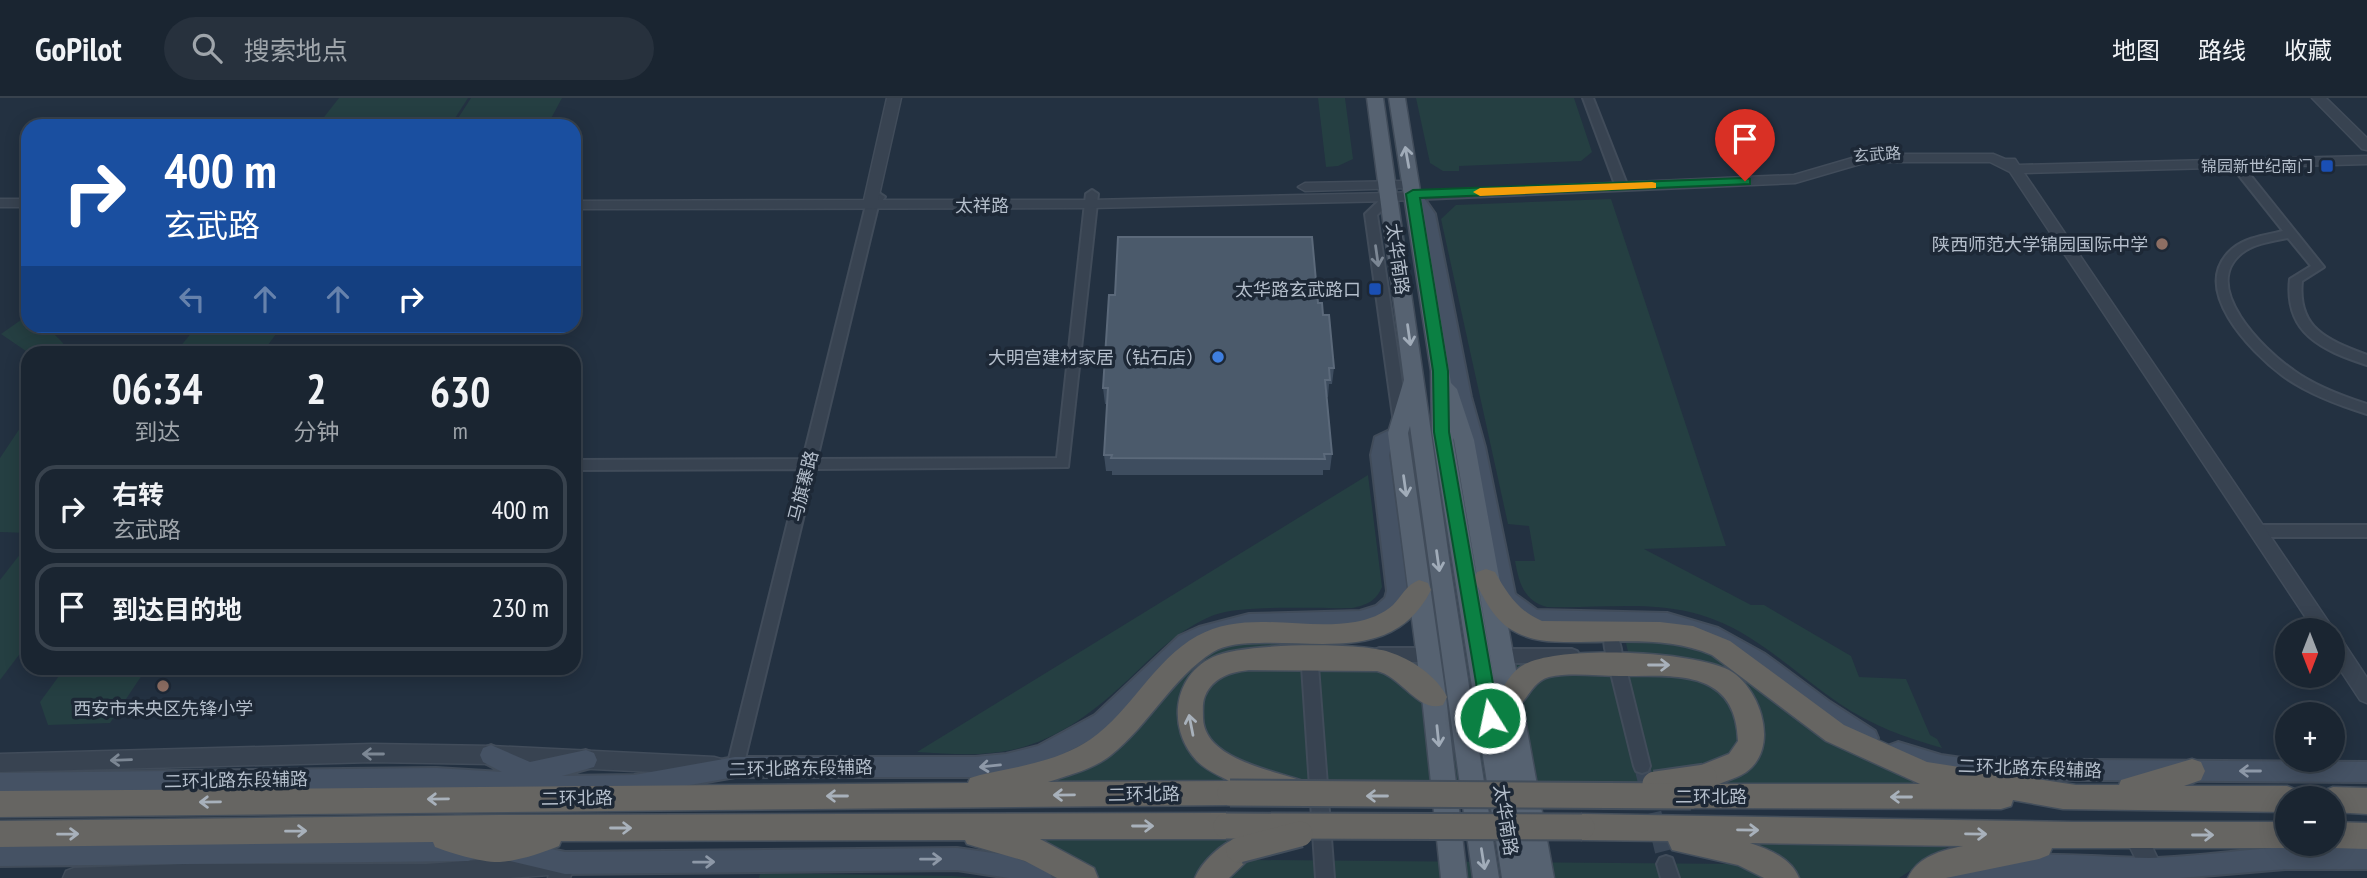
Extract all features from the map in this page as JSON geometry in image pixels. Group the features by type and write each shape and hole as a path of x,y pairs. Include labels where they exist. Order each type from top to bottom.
{"highway":[{"path":"1486,579 1502,606 1518,622 1540,631 1660,632 1693,636 1721,649 1835,733 1925,774 2089,797 2192,771"},
{"path":"934,797 1045,771 1100,748 1205,643 1238,633 1357,633 1387,625 1410,606 1419,590"},
{"path":"1233,782 1206,756 1194,738 1188,718 1191,696 1204,676 1224,662 1263,659 1378,660 1396,666 1412,676 1434,697"},
{"path":"1509,701 1522,678 1540,668 1558,665 1688,665 1717,675 1733,689 1748,713 1751,747 1741,763 1697,787"},
{"name":"二环北路","path":"0,804 934,797 1233,782 1310,795 1574,796 1697,787 2275,799"},
{"path":"559,786 595,798 635,785"},
{"path":"2345,800 2367,801"},
{"name":"二环北路","path":"0,835 947,827 1232,838 1333,825 2275,835"},
{"path":"947,827 1031,849 1084,878"},
{"path":"1582,827 1725,847 1778,869 1786,878"},
{"path":"405,830 499,849 588,828"},
{"path":"1922,878 1944,863 1987,854 2125,835"},
{"path":"2345,835 2367,835"},
{"path":"1209,878 1232,838"}],"main road":[{"name":"太华南路","path":"1375,98 1438,558 1486,878"},
{"name":"太华南路","path":"1397,98 1441,371 1441,432 1515,878"},
{"name":"二环北路东段辅路","path":"1412,190 1427,214 1462,397 1476,447 1506,598 1518,609 1534,618 1608,628 1660,621 1706,631 1744,651 1852,730 1911,757 1941,765 1999,770 2367,772"},
{"path":"1441,371 1464,440 1486,579 1541,878"},
{"path":"1414,372 1399,427 1454,878"},
{"name":"二环北路东段辅路","path":"0,783 436,778 559,786 635,785 735,766 975,767 1042,755 1103,722 1186,642 1203,633 1229,624 1254,621 1309,644 1374,618 1395,603 1397,591 1380,455 1381,442 1399,427"},
{"path":"491,755 559,786"},
{"path":"487,781 586,760"},
{"path":"0,855 499,849 568,871 957,859 1007,866 1040,878"},
{"path":"1960,878 1999,868 2087,866 2153,873 2285,858 2367,858"}],"street":[{"name":"马旗寨路","path":"874,199 894,98"},
{"name":"马旗寨路","path":"735,766 874,199 903,98"},
{"path":"1588,98 1620,183"},
{"path":"2319,98 2367,146"},
{"name":"玄武路","path":"2012,165 2367,154"},
{"name":"玄武路","path":"1389,190 1794,179 1866,158 1993,158 2012,165 2367,160"},
{"path":"2235,163 2318,267 2296,279 2292,297 2306,329 2331,346 2367,360"},
{"path":"2012,165 2316,618"},
{"name":"太祥路","path":"581,195 1091,199 1389,190"},
{"path":"1389,190 1371,214 1399,427"},
{"path":"0,194 21,194"},
{"name":"太祥路","path":"581,205 874,199"},
{"path":"581,465 1063,463 1091,199"},
{"path":"0,203 21,203"},
{"path":"2292,233 2255,242 2234,253 2221,270 2220,289 2227,307 2269,358 2279,366 2301,382 2367,409"},
{"path":"2258,531 2367,531"},
{"path":"1608,628 1642,766"},
{"path":"1325,878 1309,644 1420,655"},
{"path":"1509,656 1617,662"},
{"path":"2345,661 2367,694"},
{"path":"0,763 372,753 491,755 735,766"},
{"path":"2125,835 2153,873"},
{"path":"74,878 568,871"}],"green space":[{"path":"339,98 468,98 454,119 322,119"},
{"path":"471,98 562,98 551,119 458,119"},
{"path":"1318,98 1345,98 1353,159 1338,166 1326,167"},
{"path":"1416,98 1574,98 1592,152 1581,161 1459,166 1459,171 1443,171 1430,163"},
{"path":"1611,199 1726,546 1644,549 1751,605 1764,605 1851,656 1859,677 1906,679 1930,735 1937,739 1942,748 1889,730 1852,712 1757,642 1721,622 1682,610 1663,608 1547,607 1533,600 1524,590 1515,561 1535,561 1529,526 1508,524 1441,219 1456,205"},
{"path":"21,320 21,333 51,333 65,346 21,348 1,334"},
{"path":"191,333 277,333 267,346 181,346"},
{"path":"21,426 21,533 0,532 0,458"},
{"path":"1368,475 1382,587 1370,602 1352,608 1261,608 1214,615 1179,635 1099,705 1049,737 1031,745 991,753 917,752"},
{"path":"21,553 21,652 0,680 0,580"},
{"path":"1295,638 1296,655 1629,656 1625,639 1658,640 1717,654 1923,785 1041,781 1203,656 1230,642"},
{"path":"60,675 142,675 110,723 48,725 40,702"},
{"path":"1034,839 1231,840 1255,860 1741,864 1745,840 1950,845 1899,878 1096,878"},
{"path":"760,873 952,876 979,878 759,878"}],"building":[{"name":"大明宫建材家居（钻石店）","path":"1118,237 1312,237 1318,303 1322,303 1323,315 1329,315 1334,368 1329,368 1330,380 1325,380 1332,454 1324,454 1325,459 1111,458 1112,455 1104,455 1108,388 1103,388 1109,295 1115,295"}],"tunnel":[{"path":"1642,766 1666,864"}],"slow traffic":[{"path":"1480,192 1652,186"}],"place":[{"name":"锦园新世纪南门","path":"2327,166"},
{"name":"陕西师范大学锦园国际中学","path":"2162,244"},
{"name":"太华路玄武路口","path":"1375,289"},
{"name":"大明宫建材家居（钻石店）","path":"1218,357"},
{"name":"西安市未央区先锋小学","path":"163,686"}],"route":[{"path":"1490,718 1441,432 1441,371 1413,194 1745,181"}]}
